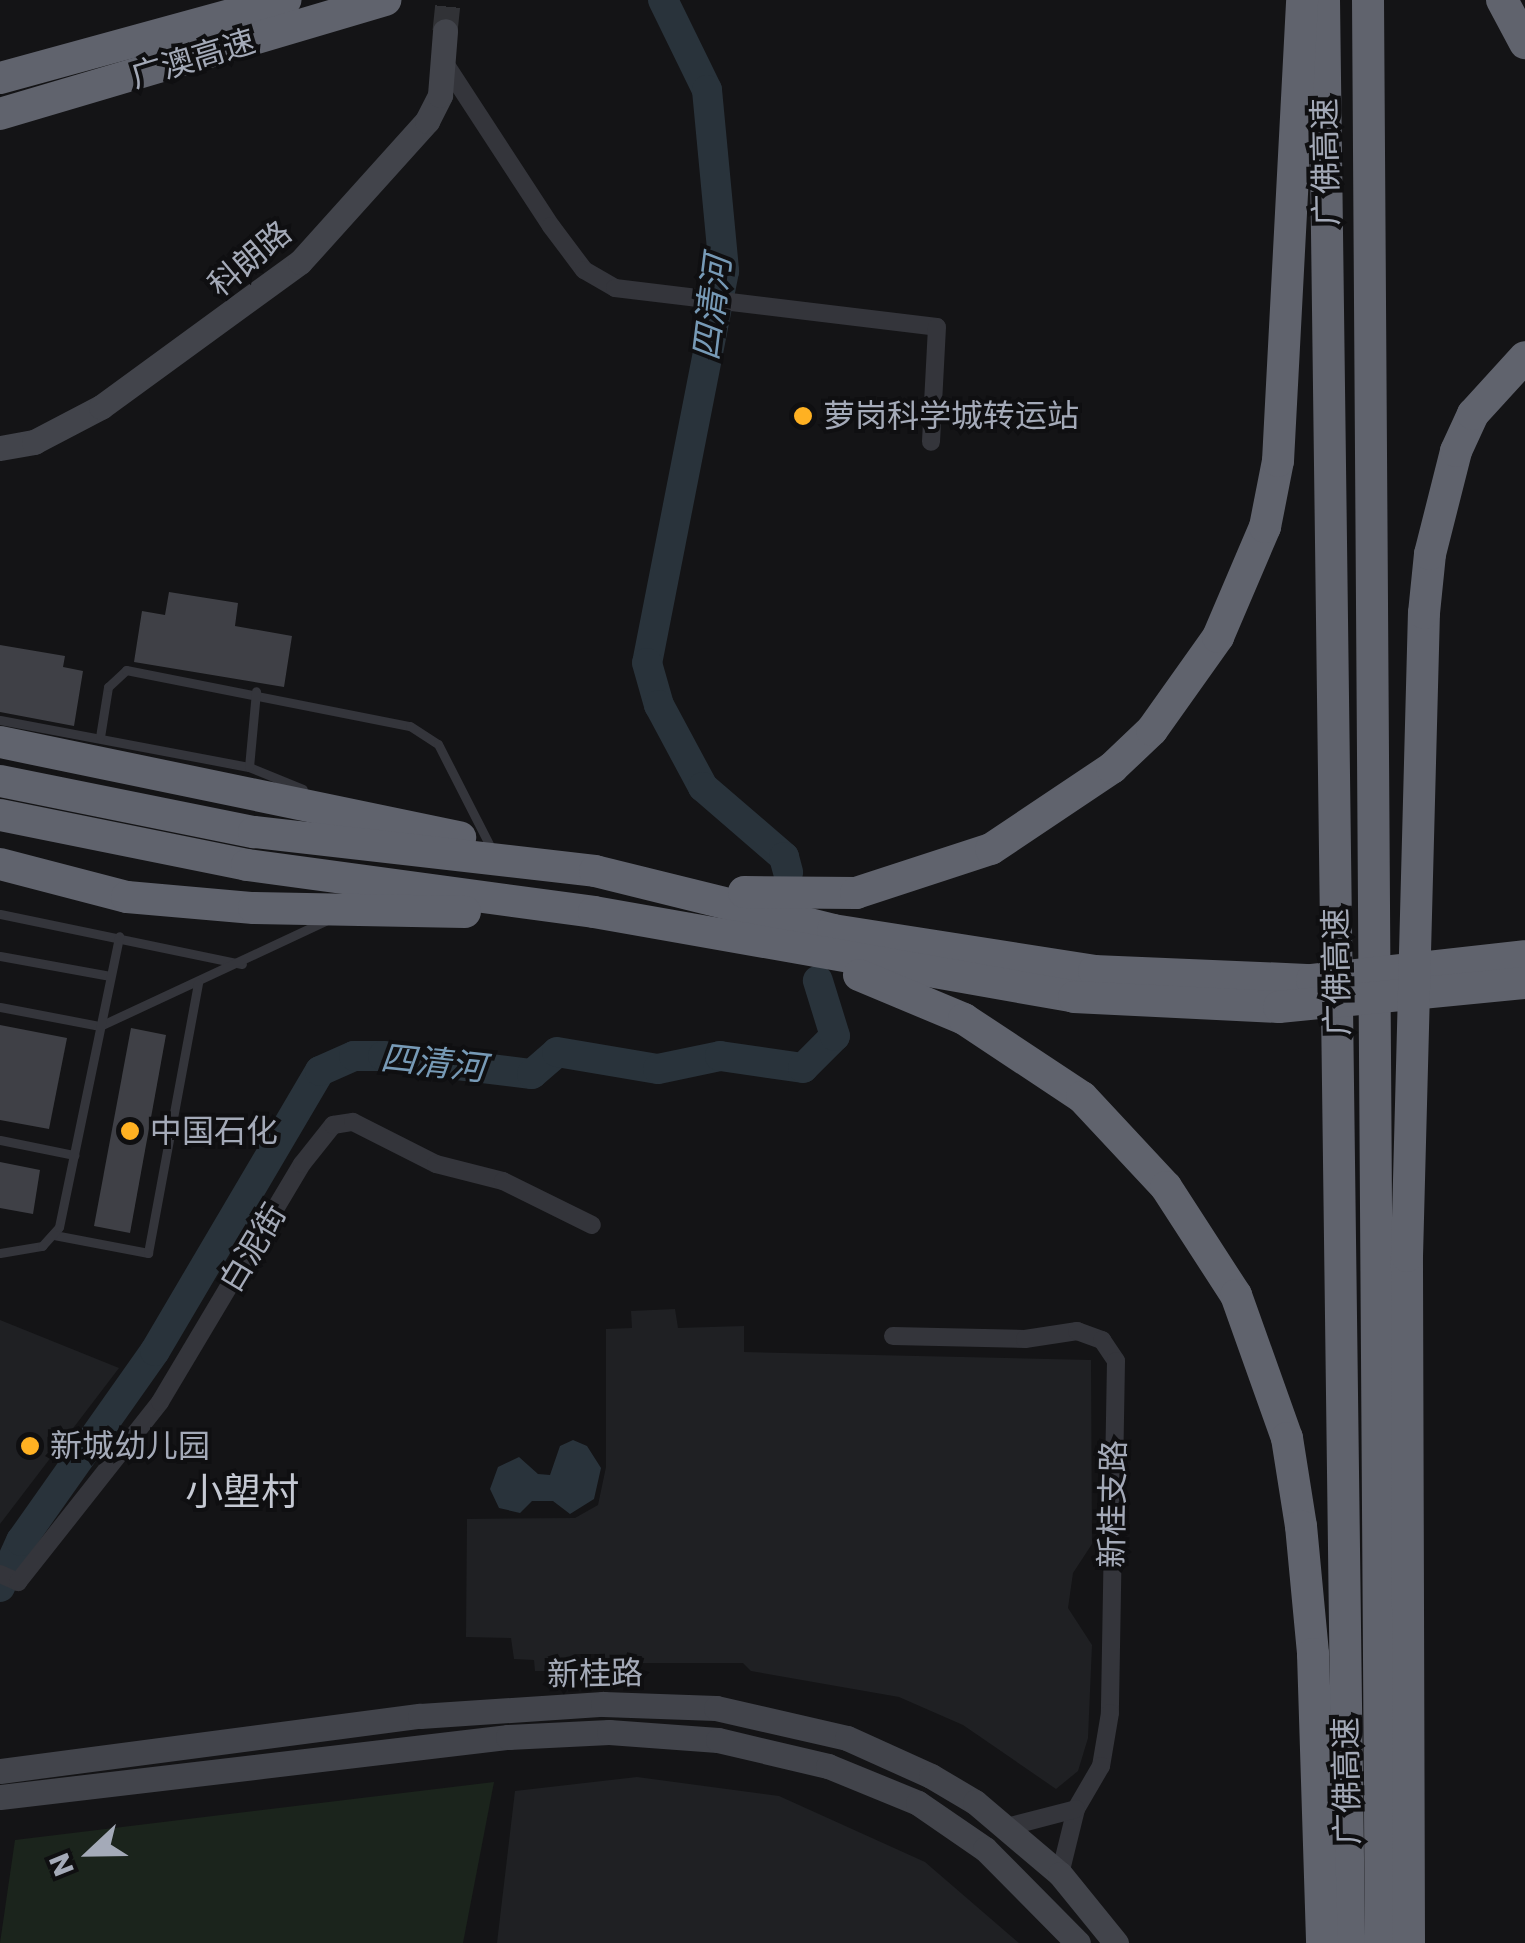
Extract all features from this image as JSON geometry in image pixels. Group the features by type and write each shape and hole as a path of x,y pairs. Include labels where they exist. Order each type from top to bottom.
{"highway":[{"name":"广澳高速","path":"0,78 286,0"},
{"name":"广澳高速","path":"0,114 172,67 386,0"},
{"path":"650,886 806,896 856,893 948,867 991,849 1081,794 1152,730 1185,688 1242,588 1278,461 1302,0"},
{"name":"广佛高速","path":"1324,0 1349,1943"},
{"name":"广佛高速","path":"1368,0 1380,1943"},
{"path":"1502,0 1525,44"},
{"path":"0,132 172,67"},
{"path":"1409,1943 1407,1256 1424,613 1430,554 1456,451 1473,414 1525,357"},
{"path":"0,742 356,811 650,886 986,957 1212,993"},
{"path":"0,781 254,832 595,871"},
{"path":"0,815 247,866 594,912 1074,997 1212,993 1312,980 1505,978 1525,956"},
{"path":"0,864 128,897 347,909 594,912"},
{"path":"776,942 964,1020 1082,1097 1166,1187 1236,1295 1287,1438 1301,1526 1313,1654 1322,1943"}],"street":[{"name":"科朗路","path":"0,448 34,442 101,407 300,262 427,121 440,94 446,31"},
{"path":"444,62 584,270 615,288 674,299 936,328 932,442"},
{"name":"白泥街","path":"0,1574 18,1582 160,1402 302,1164 334,1125 354,1122 436,1164 502,1181 592,1225"},
{"name":"新桂支路","path":"892,1336 1024,1339 1077,1331 1102,1340 1116,1360 1110,1713 1101,1766 1076,1809 1060,1874"},
{"name":"新桂路","path":"0,1770 420,1716 603,1704 699,1708 847,1738 932,1776 1007,1827 1060,1874 1116,1943"},
{"name":"新桂路","path":"0,1796 508,1737 609,1732 718,1740 828,1766 918,1803 985,1849 1078,1943"},
{"path":"1007,1827 1076,1809"}],"lane":[{"path":"100,736 108,687 118,672 256,692 410,726 438,744 490,844"},
{"path":"249,767 256,692"},
{"path":"0,720 249,767 356,811"},
{"path":"0,1007 100,1026 242,964 347,909"},
{"path":"0,914 242,964"},
{"path":"0,1253 25,1254 54,1235 119,936"},
{"path":"0,956 110,976"},
{"path":"54,1235 148,1252 198,983"},
{"path":"0,1140 74,1156"}],"shaded area":[{"path":"675,1309 678,1328 744,1326 744,1352 1091,1360 1092,1544 1073,1573 1068,1608 1092,1645 1088,1738 1078,1771 1056,1789 963,1725 899,1697 751,1671 743,1663 607,1663 597,1654 576,1654 574,1671 535,1671 534,1660 514,1659 511,1638 466,1637 467,1519 575,1518 598,1505 606,1467 606,1329 632,1328 631,1311"},
{"name":"新城幼儿园","path":"0,1320 119,1368 0,1524"},
{"path":"573,1440 587,1446 601,1468 594,1499 570,1514 553,1501 532,1501 520,1513 499,1508 490,1489 498,1467 519,1457 538,1474 550,1475 560,1446"},
{"path":"637,1777 779,1796 925,1862 1019,1943 497,1943 515,1791"},
{"path":"494,1782 463,1943 0,1943 15,1840"}],"building":[{"path":"169,592 238,603 235,626 292,636 284,687 134,662 142,611 165,615"},
{"path":"0,645 65,656 63,667 83,671 74,726 0,712"},
{"path":"0,1025 67,1038 49,1129 0,1120"},
{"name":"中国石化","path":"131,1028 166,1035 130,1233 94,1226"},
{"path":"0,1162 40,1170 33,1214 0,1208"}],"waterway":[{"name":"四清河","path":"663,0 707,90 724,271 647,663 659,705 703,787 784,857 788,872"},
{"name":"四清河","path":"0,1587 21,1541 155,1351 320,1071 354,1056 383,1056 532,1074 557,1052 658,1069 720,1056 803,1068 835,1036 818,981"}],"tunnel":[{"path":"445,31 448,0"}],"place":[{"name":"萝岗科学城转运站","path":"803,416"},
{"name":"中国石化","path":"130,1131"},
{"name":"新城幼儿园","path":"30,1446"}],"district":[{"name":"小塱村","path":"242,1492"}]}
